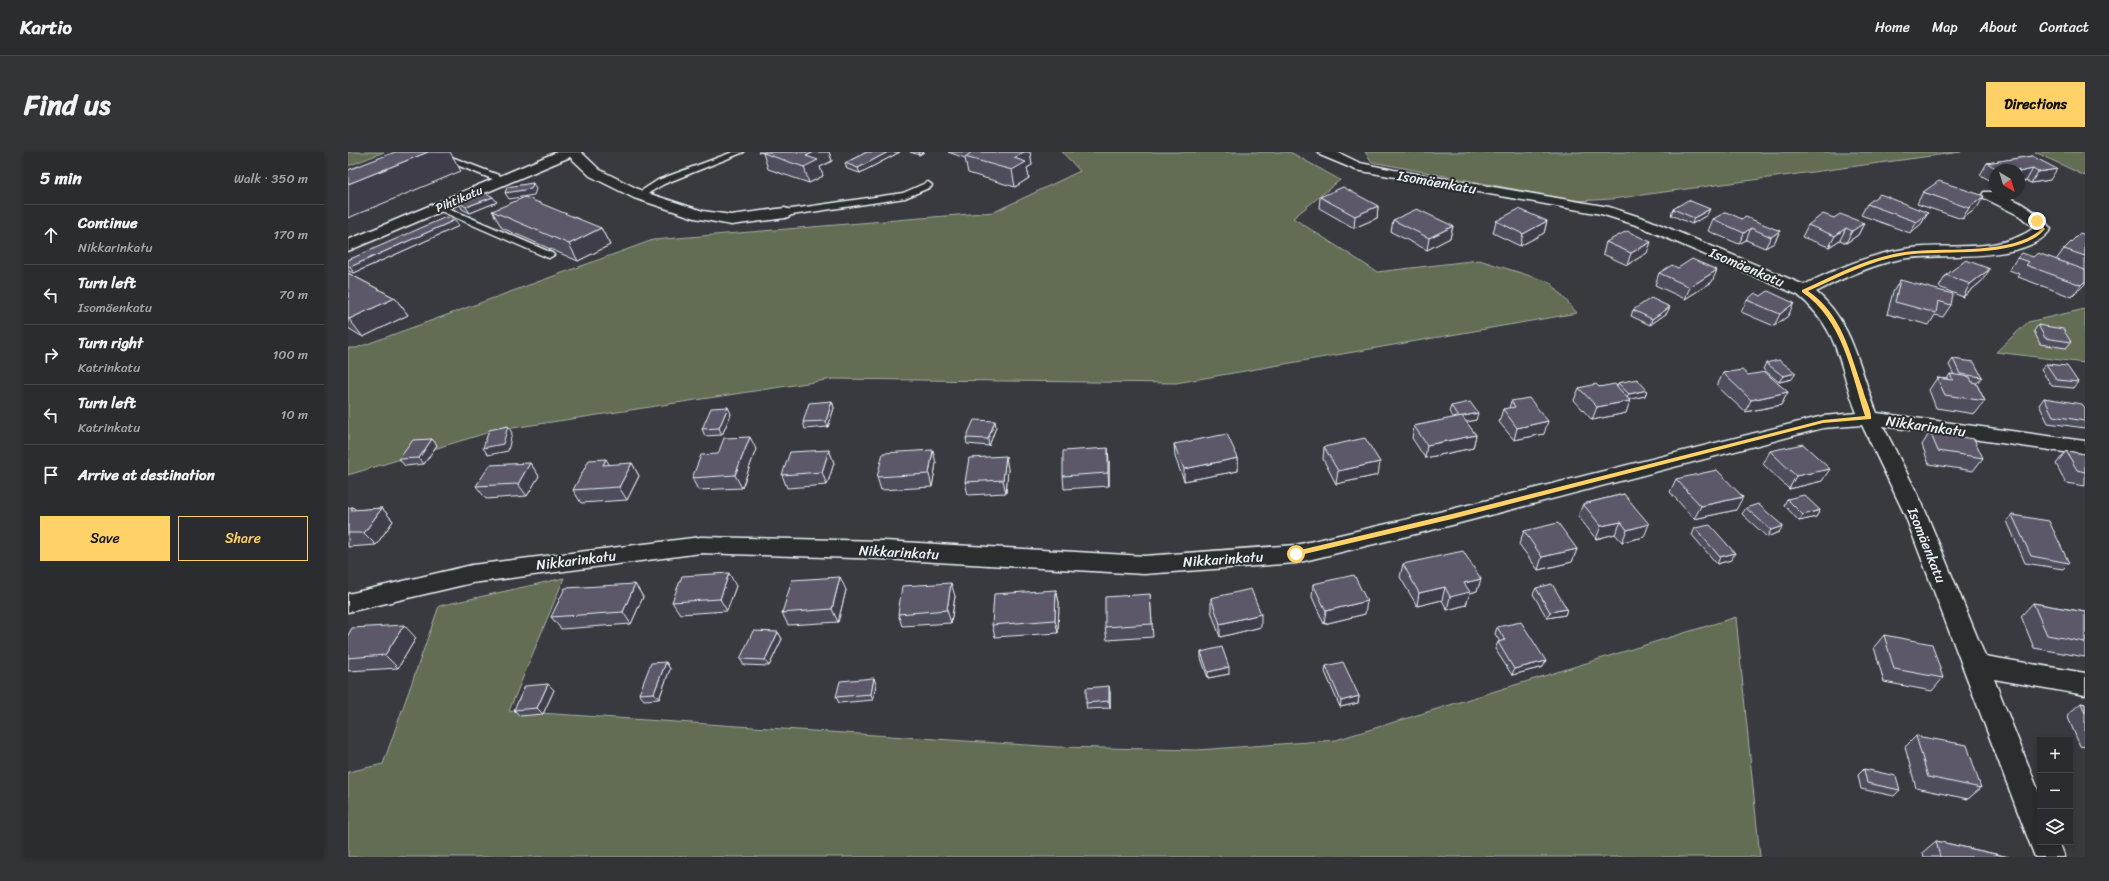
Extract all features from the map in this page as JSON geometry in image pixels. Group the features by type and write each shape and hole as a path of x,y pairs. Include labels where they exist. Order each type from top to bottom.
{"street":[{"name":"Pihtikatu","path":"348,246 569,152"},
{"path":"573,152 595,173 639,195 700,215 731,220 785,213"},
{"name":"Isomäenkatu","path":"1326,152 1356,166 1401,176 1604,210 1644,223 1804,291 1818,301 1830,315 1842,335 1869,418 1916,514 2037,823"},
{"path":"1804,291 1865,264 1898,256 1981,250 2008,246 2035,237 2043,229 2037,221 1999,200"},
{"name":"Nikkarinkatu","path":"348,603 496,570 701,545 884,550 1144,565 1296,554 1452,517 1823,422 1869,418 2085,448"},
{"path":"1974,665 2085,684"},
{"path":"2045,845 2050,857"}],"lane":[{"path":"639,195 652,185 716,163 740,152"},
{"path":"427,161 442,155 503,180"},
{"path":"785,213 905,195 928,185"},
{"path":"439,207 549,255"}],"green space":[{"path":"348,152 384,152 348,166"},
{"path":"1062,152 1290,152 1340,180 1293,218 1377,272 1479,260 1550,282 1577,313 1176,383 833,379 493,431 348,475 348,348 356,348 653,240 994,212 1080,171"},
{"path":"1365,152 1961,152 1612,199 1576,201 1372,162"},
{"path":"2035,152 2085,152 2085,176"},
{"path":"2085,309 2085,363 1996,352 2028,322"},
{"path":"564,578 509,711 1057,747 1197,750 1336,740 1736,617 1760,857 348,857 348,772 383,764 439,606"}],"building":[{"path":"395,152 428,152 348,184 348,170"},
{"path":"814,152 806,156 818,160 804,167 763,153"},
{"path":"867,152 888,152 858,168 845,163"},
{"path":"972,152 1024,152 1014,158 1026,162 1012,170 965,157"},
{"path":"2032,156 2057,169 2038,172 2033,169 2025,171 2025,164 1987,163"},
{"path":"1939,181 1984,196 1969,208 1923,192"},
{"path":"533,183 531,189 505,193 507,187"},
{"path":"1343,187 1378,206 1355,216 1320,197"},
{"path":"486,193 493,197 466,207 459,203"},
{"path":"1880,194 1928,213 1917,222 1867,204"},
{"path":"525,197 601,228 569,244 492,211"},
{"path":"1688,200 1710,209 1694,218 1673,209"},
{"path":"1417,209 1453,226 1429,238 1393,220"},
{"path":"1519,209 1547,221 1523,234 1496,221"},
{"path":"1726,212 1742,219 1746,217 1780,231 1771,237 1751,228 1744,233 1713,219"},
{"path":"1823,214 1834,218 1840,214 1864,223 1852,231 1846,228 1835,236 1808,225"},
{"path":"446,217 455,220 350,267 348,266 348,260"},
{"path":"1627,231 1651,242 1631,253 1606,242"},
{"path":"2080,233 2085,235 2085,256 2064,249"},
{"path":"2022,253 2033,257 2038,253 2085,270 2085,281 2081,285 2026,265 2029,262 2017,258"},
{"path":"1692,259 1717,270 1690,287 1659,273 1672,265 1678,268"},
{"path":"1966,260 1990,269 1970,284 1946,275"},
{"path":"348,273 395,298 349,319"},
{"path":"1900,280 1953,294 1951,305 1938,301 1936,313 1895,302"},
{"path":"1768,291 1794,303 1780,314 1747,300 1755,293 1761,296"},
{"path":"1651,298 1670,307 1652,319 1633,310"},
{"path":"2038,325 2063,329 2071,342 2045,338"},
{"path":"1953,359 1974,362 1982,377 1960,374"},
{"path":"1779,360 1796,373 1783,376 1766,363"},
{"path":"2046,364 2067,366 2078,382 2057,380"},
{"path":"1742,370 1748,375 1765,372 1788,392 1751,400 1723,373"},
{"path":"1950,374 1970,377 1972,382 1976,383 1985,401 1945,395 1937,378 1953,380"},
{"path":"1637,379 1647,390 1629,394 1618,383"},
{"path":"1596,384 1599,387 1615,384 1630,401 1597,407 1579,388"},
{"path":"1529,398 1548,421 1517,428 1503,409 1515,407 1511,401"},
{"path":"2044,398 2082,404 2085,408 2085,421 2053,416"},
{"path":"832,401 826,421 803,422 809,403"},
{"path":"1470,402 1478,413 1459,417 1451,406"},
{"path":"728,407 719,428 702,429 711,408"},
{"path":"1462,416 1476,435 1427,445 1414,426"},
{"path":"974,420 995,421 988,439 966,438"},
{"path":"508,426 503,444 483,448 489,430"},
{"path":"1930,432 1974,439 1983,458 1938,451"},
{"path":"1227,434 1238,458 1184,469 1174,444"},
{"path":"750,437 735,475 692,478 701,455 718,454 724,438"},
{"path":"1365,438 1380,462 1338,471 1324,447"},
{"path":"432,439 419,458 399,459 413,440"},
{"path":"1803,444 1830,469 1796,476 1770,451"},
{"path":"1108,448 1108,473 1063,476 1063,451"},
{"path":"829,450 822,472 782,475 790,452"},
{"path":"933,450 929,474 877,477 883,453"},
{"path":"2066,451 2085,454 2085,472 2077,470"},
{"path":"1006,456 1003,480 965,482 969,458"},
{"path":"606,459 603,465 632,463 619,487 573,490 589,460"},
{"path":"530,463 518,484 476,486 490,465"},
{"path":"1717,470 1743,497 1701,506 1676,479"},
{"path":"1624,494 1649,524 1627,530 1621,522 1601,526 1583,504"},
{"path":"1804,495 1820,510 1803,515 1787,499"},
{"path":"1758,504 1783,526 1771,530 1746,508"},
{"path":"353,507 351,510 382,508 364,533 348,533 348,508"},
{"path":"2012,515 2049,521 2069,563 2031,556"},
{"path":"1558,523 1577,549 1542,557 1524,531"},
{"path":"1710,525 1735,553 1720,557 1695,528"},
{"path":"1463,551 1481,579 1464,583 1470,592 1450,597 1445,587 1419,593 1403,564"},
{"path":"729,573 720,599 672,602 682,576"},
{"path":"1354,575 1367,601 1326,611 1313,584"},
{"path":"840,577 832,609 782,613 792,580"},
{"path":"951,583 947,610 898,614 902,586"},
{"path":"635,584 623,612 551,617 565,588"},
{"path":"1552,584 1567,609 1550,612 1536,588"},
{"path":"1251,589 1261,614 1220,624 1211,598"},
{"path":"1056,590 1055,620 992,625 994,594"},
{"path":"1150,594 1152,624 1105,627 1105,597"},
{"path":"2033,603 2085,612 2085,642 2047,635"},
{"path":"1521,622 1546,661 1514,669 1498,642 1505,640 1497,627"},
{"path":"404,625 385,655 348,658 348,635 352,628"},
{"path":"753,631 778,632 765,660 740,659"},
{"path":"1884,635 1932,644 1943,678 1894,669"},
{"path":"1222,647 1229,667 1208,672 1201,652"},
{"path":"666,662 654,693 639,694 651,663"},
{"path":"1343,662 1359,696 1341,701 1326,666"},
{"path":"874,678 871,694 836,697 840,681"},
{"path":"548,684 537,708 514,710 525,686"},
{"path":"1109,686 1109,701 1086,703 1086,688"},
{"path":"2081,703 2085,704 2085,713"},
{"path":"1916,736 1967,745 1981,788 1928,777"},
{"path":"1864,769 1896,776 1900,790 1867,783"},
{"path":"1936,841 2009,857 1940,857"}],"route":[{"path":"1296,554 1452,517 1823,422 1869,418 1842,335 1830,315 1818,301 1804,291 1865,264 1904,254 1981,250 2008,246 2035,237 2043,229 2037,221"}]}
